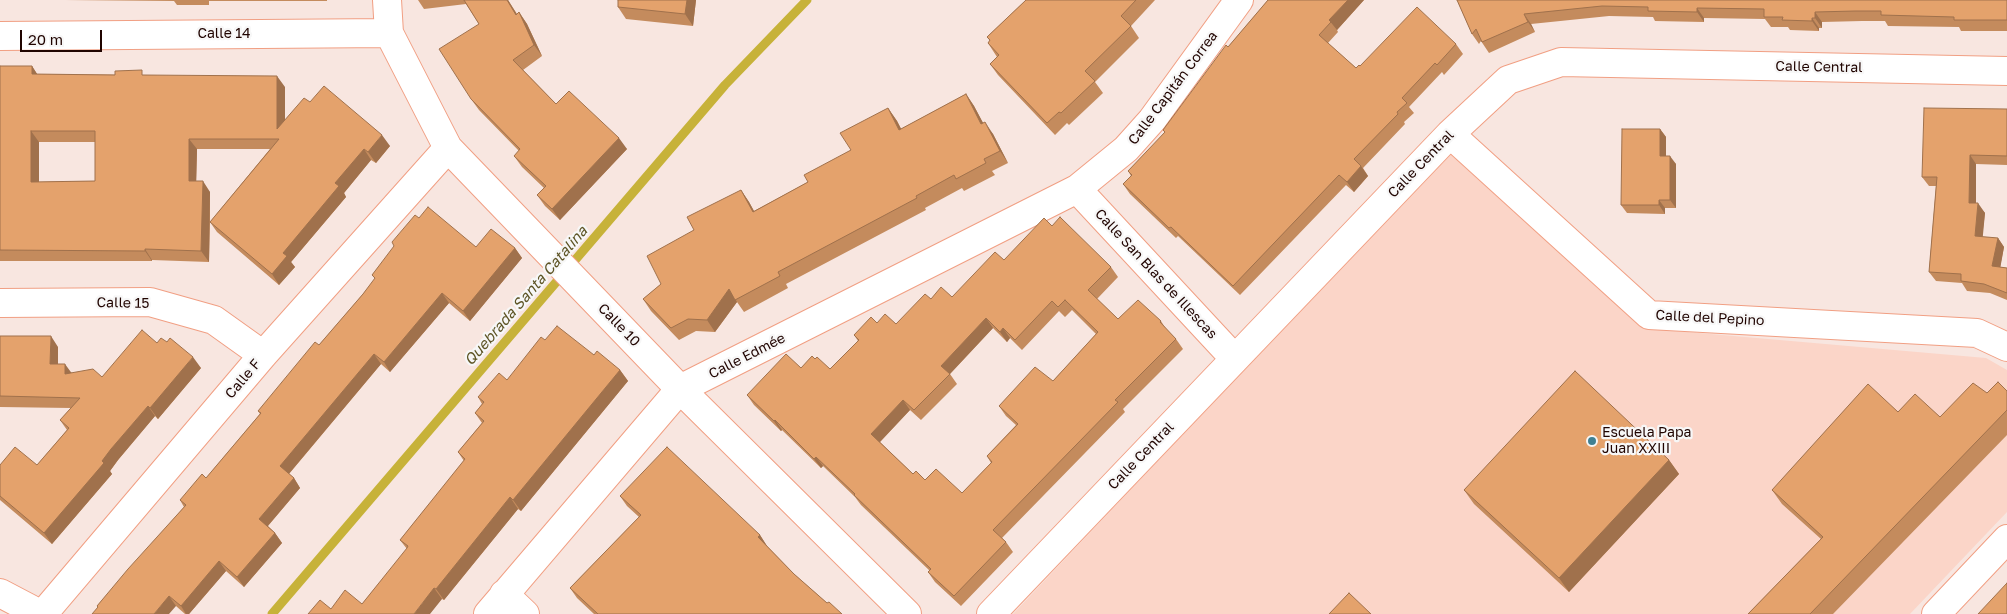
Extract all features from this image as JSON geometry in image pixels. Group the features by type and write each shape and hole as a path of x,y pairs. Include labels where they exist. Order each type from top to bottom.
{"street":[{"name":"Calle 10","path":"387,0 389,33 448,148 680,389 906,614"},
{"name":"Calle Capitán Correa","path":"1077,189 1126,150 1152,120 1239,0"},
{"name":"Calle 14","path":"0,36 389,33"},
{"name":"Calle Central","path":"991,614 1450,134 1508,80 1561,62 2007,71"},
{"name":"Calle del Pepino","path":"1450,134 1649,314 1977,333 2007,347"},
{"name":"Calle F","path":"42,614 263,355 448,148"},
{"name":"Calle San Blas de Illescas","path":"1077,189 1234,358"},
{"name":"Calle Edmée","path":"496,604 680,389 1077,189"},
{"name":"Calle 15","path":"0,303 150,302 214,320 263,355"},
{"path":"1936,614 2007,540"},
{"path":"0,593 42,614"},
{"path":"496,604 525,614"}],"shaded area":[{"name":"Escuela Papa Juan XXIII","path":"1449,153 1642,328 1986,358 2007,370 2007,512 1910,614 1013,614"}],"building":[{"path":"464,0 507,0 516,15 519,12 534,45 513,60 556,104 569,91 619,138 552,209 537,195 546,186 514,156 520,149 471,99 439,49 479,24"},
{"path":"618,0 687,0 685,14 618,7"},
{"path":"1026,0 1136,0 1121,16 1131,26 1085,71 1095,81 1061,113 1059,112 1047,123 990,64 999,55 988,43 990,40 987,37"},
{"path":"1268,0 1348,0 1329,20 1331,22 1319,35 1356,68 1417,7 1456,44 1402,98 1407,103 1354,159 1361,166 1347,182 1339,175 1233,286 1123,184 1132,175 1128,171 1165,132 1163,130 1226,45 1228,47"},
{"path":"1457,0 2007,0 2007,20 1954,20 1954,17 1881,15 1881,11 1855,11 1815,12 1815,18 1812,18 1812,21 1782,20 1783,17 1764,17 1764,9 1697,8 1697,12 1648,11 1648,7 1602,6 1524,14 1528,22 1482,42 1476,29 1472,34"},
{"path":"0,66 32,66 32,74 115,75 115,71 142,70 142,75 277,76 277,129 304,98 310,102 324,86 382,135 368,152 364,149 335,183 339,186 283,253 287,256 272,274 210,222 279,139 189,139 189,181 203,181 201,251 145,249 145,251 0,250","holes":["31,131 95,131 95,181 31,182"]},
{"path":"966,94 981,124 985,122 1000,151 984,159 986,163 956,179 954,175 916,196 917,198 778,272 780,276 735,300 729,289 707,320 688,319 671,328 643,299 661,284 647,256 694,230 687,217 741,190 753,212 808,182 804,175 851,150 840,133 888,108 899,130"},
{"path":"1924,108 2007,109 2007,156 1970,155 1969,203 1978,203 1975,236 1998,238 1992,266 2007,268 2007,293 1984,284 1961,281 1961,274 1929,272 1937,177 1922,177"},
{"path":"1622,129 1660,129 1660,156 1670,156 1670,200 1659,200 1659,205 1621,205"},
{"path":"428,207 476,247 491,229 515,248 463,311 442,293 384,362 374,354 280,466 294,478 259,519 275,533 237,577 219,561 181,606 169,596 154,614 92,614 128,569 186,505 180,500 202,474 206,478 261,413 258,411 315,342 319,345 363,294 375,278 372,275 394,246 392,242 415,215 419,218"},
{"path":"1060,217 1111,267 1088,290 1118,319 1138,300 1161,321 1176,339 1115,400 1118,402 993,530 1006,542 954,596 928,572 931,569 855,494 816,457 814,459 747,395 786,354 801,368 812,356 815,359 817,357 830,369 859,340 854,335 871,317 877,323 885,314 896,324 925,294 931,299 941,287 952,297 995,252 1004,260 1044,218 1052,226","holes":["1065,300 1098,332 1053,381 1035,367 999,406 1018,424 987,456 992,462 962,493 936,469 925,480 916,471 913,474 871,434 903,400 914,410 950,374 941,366 986,318 1000,332 1003,328 1015,340 1052,301 1058,307"]},
{"path":"557,326 594,355 597,351 620,370 513,500 510,497 414,614 308,614 320,600 331,609 345,590 362,604 407,548 408,546 400,540 465,459 458,452 484,421 475,413 484,402 478,397 499,373 507,380 541,337 545,340"},
{"path":"142,330 157,343 161,338 167,342 170,338 193,357 150,408 148,406 111,449 102,461 104,463 44,533 0,496 0,465 15,447 37,465 69,428 60,420 80,398 0,396 0,336 51,336 50,364 65,364 65,374 93,369 102,377"},
{"path":"1575,371 1669,460 1559,578 1464,490"},
{"path":"1998,382 2007,391 2007,410 1810,614 1748,614 1823,537 1772,490 1868,384 1898,412 1915,394 1940,417 1973,383 1987,393"},
{"path":"667,447 760,535 758,537 794,574 842,614 598,614 570,588 641,515 620,496"},
{"path":"2007,583 2007,614 1978,614"},
{"path":"1349,593 1371,614 1329,614"}],"waterway":[{"name":"Quebrada Santa Catalina","path":"272,614 725,85 807,0"}],"place":[{"name":"Escuela Papa Juan XXIII","path":"1592,441"}]}
